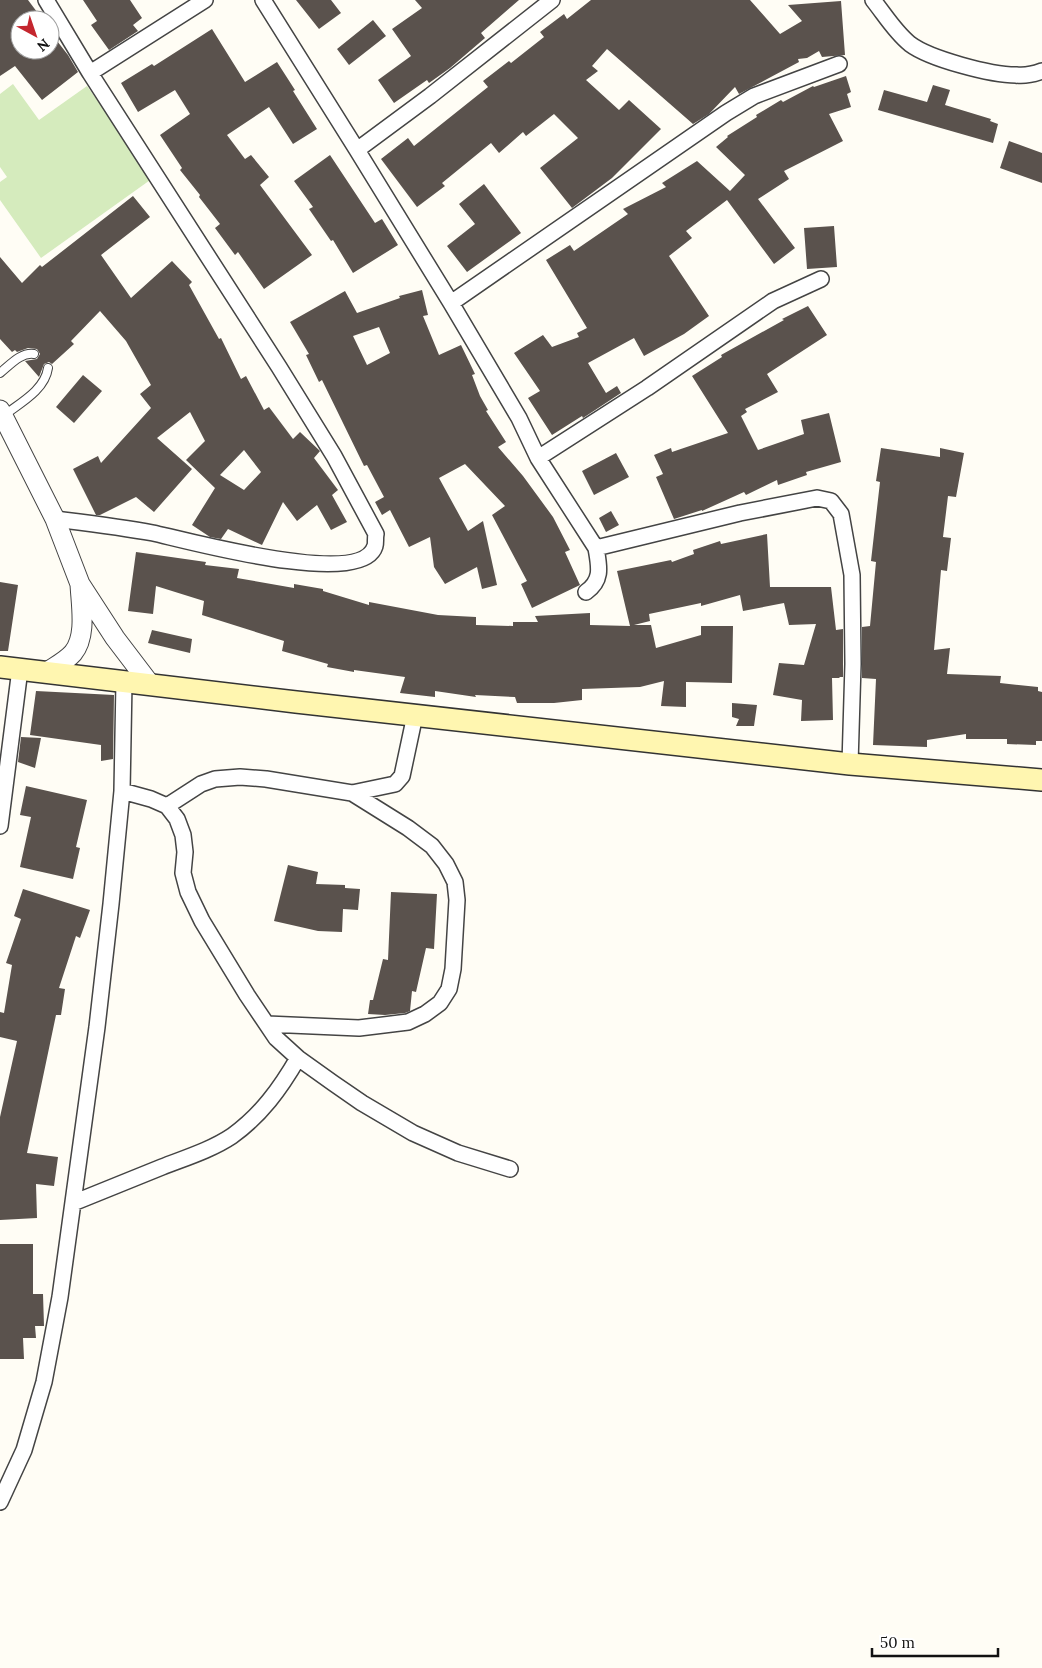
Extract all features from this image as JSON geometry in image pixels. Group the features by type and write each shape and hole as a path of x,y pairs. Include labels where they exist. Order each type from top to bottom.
{"main road":[{"path":"10,668 850,764 1042,780"}],"street":[{"path":"46,0 90,73 334,456 376,534 375,546 370,553 357,560 322,564 261,558 150,533 55,519"},
{"path":"90,73 205,0"},
{"path":"263,0 358,150 451,303 518,418 538,458 596,548 599,565 598,578 594,587 586,592"},
{"path":"358,150 446,84 552,0"},
{"path":"873,0 896,30 911,44 930,54 986,71 1016,76 1042,71"},
{"path":"451,303 726,113 754,96 839,64"},
{"path":"538,458 647,388 773,301 821,279"},
{"path":"2,416 55,519 80,584 115,638 150,684"},
{"path":"596,548 740,513 818,498 831,502 841,514 852,576 853,664 850,764"},
{"path":"47,672 72,654 78,645 81,629 80,584"},
{"path":"0,826 10,668"},
{"path":"0,1502 24,1450 44,1382 60,1297 97,1027 122,791 124,682"},
{"path":"166,806 201,784 215,779 240,777 275,780 352,793 394,784 402,776 416,715"},
{"path":"122,791 166,806 177,819 183,835 185,852 183,873 188,892 202,921 276,1038 298,1058 362,1103 413,1133 458,1153 510,1169"},
{"path":"267,1024 358,1028 408,1022 425,1014 440,1002 449,988 453,969 457,921 455,882 446,864 432,846 408,828 352,793"},
{"path":"73,1203 207,1149 231,1137 271,1101 298,1058"}],"lane":[{"path":"0,373 20,357 28,353 34,354"},
{"path":"2,416 41,386 47,378 48,368"}],"green space":[{"path":"13,84 39,120 87,86 153,178 41,258 0,200 0,182 7,177 0,167 0,94"}],"building":[{"path":"0,0 28,0 36,10 10,10 10,60 60,60 60,45 78,72 42,100 15,66 0,76"},
{"path":"83,0 130,0 142,18 133,25 138,31 109,50 91,25 97,21"},
{"path":"296,0 331,0 341,13 319,29"},
{"path":"415,0 519,0 481,33 485,38 450,68 429,83 427,80 394,103 378,80 411,56 392,29 422,8"},
{"path":"591,0 750,0 780,34 802,21 788,5 841,1 845,55 822,57 819,51 807,58 798,59 799,62 739,94 735,87 709,114 693,124 607,49 592,66 598,71 586,80 619,110 629,100 661,129 612,178 572,208 540,168 578,138 554,114 526,136 523,132 499,153 491,143 442,183 445,186 417,207 381,159 408,138 414,146 488,87 483,81 509,61 511,63 544,37 540,32 564,14 567,19"},
{"path":"373,20 386,36 349,65 337,49"},
{"path":"212,29 245,82 277,62 317,129 293,144 269,107 227,135 245,159 251,155 269,177 260,185 312,255 264,289 238,252 235,255 215,228 220,224 180,170 182,168 160,135 190,114 175,90 138,112 121,83 152,64 154,66"},
{"path":"846,76 851,92 847,94 851,107 829,114 843,141 784,171 789,179 758,199 795,248 774,264 727,200 686,231 692,238 669,256 709,316 684,334 644,356 634,338 588,363 606,393 617,386 621,393 583,418 582,416 552,435 528,398 540,391 514,353 543,335 552,347 579,337 577,333 587,328 546,260 570,245 574,251 628,214 623,209 666,187 662,183 697,161 730,191 745,175 716,147 727,136 781,100 783,102 813,86"},
{"path":"933,85 950,90 945,105 991,119 990,121 998,124 993,143 878,110 884,90 927,102"},
{"path":"1009,141 1042,153 1042,183 1000,168"},
{"path":"330,155 375,223 382,219 398,245 353,273 333,240 331,241 309,209 313,207 294,181"},
{"path":"484,184 521,233 467,272 447,246 475,224 459,204"},
{"path":"133,196 150,217 101,255 131,298 172,261 192,282 189,285 219,339 221,338 241,379 246,376 264,410 269,407 293,439 300,432 320,451 314,458 338,490 332,495 347,522 331,530 317,505 297,521 283,502 262,545 228,529 221,539 210,537 192,525 215,488 186,460 205,441 190,412 157,438 192,469 154,512 136,497 100,515 96,515 73,469 98,456 101,463 151,408 140,394 151,385 126,341 100,311 71,341 74,344 52,364 49,362 44,364 39,377 25,361 37,359 40,354 37,349 28,348 12,352 0,339 0,257 22,283 40,265 42,267","holes":["244,450 261,472 244,490 220,475"]},
{"path":"834,226 837,267 807,269 804,228"},
{"path":"422,290 428,315 423,316 439,355 461,345 475,374 472,375 488,410 486,411 506,442 498,447 523,476 553,517 570,550 565,552 580,585 532,608 521,584 527,581 492,515 505,506 465,464 439,478 468,531 483,521 497,585 482,589 477,567 445,584 434,567 430,537 409,547 390,510 382,515 375,502 384,497 367,465 364,466 322,380 319,382 306,355 309,354 290,322 345,291 357,313 400,298 399,296","holes":["379,327 390,353 367,365 353,336"]},
{"path":"808,306 827,335 767,374 778,392 745,409 747,412 741,416 758,450 804,434 801,420 829,413 841,462 806,472 807,475 778,485 777,480 746,495 744,492 702,511 674,519 656,477 663,474 654,455 671,448 672,452 728,433 692,376 722,357 721,355"},
{"path":"83,375 102,391 74,423 56,407"},
{"path":"881,448 940,457 940,448 964,453 956,497 948,496 943,537 951,538 947,571 941,570 934,650 950,648 947,674 1001,676 1000,683 1038,687 1038,691 1042,692 1042,741 1036,741 1036,745 1007,744 1007,739 966,739 966,734 927,740 927,747 873,745 876,679 862,678 862,627 870,626 876,562 871,561 880,482 876,481"},
{"path":"616,453 629,477 594,495 582,471"},
{"path":"611,511 619,525 606,532 599,518"},
{"path":"767,534 770,587 831,587 836,630 843,629 843,677 832,678 833,720 801,721 802,700 773,695 779,663 804,665 816,624 789,625 784,603 743,611 740,595 701,606 701,603 649,614 650,621 634,625 651,625 656,648 701,635 701,626 733,626 732,683 686,682 686,707 661,706 664,681 640,687 582,689 582,700 554,703 517,703 515,697 475,695 476,697 435,691 435,697 400,693 405,677 354,670 354,672 327,667 328,664 282,651 284,641 202,615 204,601 156,586 153,614 128,611 136,552 206,562 205,565 239,569 237,578 294,588 294,584 323,589 323,591 369,605 369,602 438,615 476,617 476,625 513,626 513,622 538,622 535,616 590,613 590,625 630,626 617,571 671,560 672,562 694,554 693,550 720,541 721,544"},
{"path":"0,582 18,585 8,651 0,651"},
{"path":"152,630 192,639 190,653 148,643"},
{"path":"36,691 114,695 113,759 101,761 101,745 30,735"},
{"path":"732,703 757,705 754,726 736,726 739,719 732,717"},
{"path":"21,737 41,738 35,768 18,762"},
{"path":"26,786 87,800 76,847 80,848 73,879 20,867 31,817 20,815"},
{"path":"288,865 318,872 316,884 345,885 345,888 360,889 358,910 343,909 342,932 318,931 274,921"},
{"path":"23,889 90,910 80,938 76,936 59,988 65,989 61,1015 56,1015 27,1153 58,1157 54,1186 36,1184 37,1218 0,1220 0,1117 17,1041 0,1037 0,1012 4,1013 12,965 6,963 21,919 14,916"},
{"path":"391,892 437,894 434,949 426,948 416,992 412,991 410,1011 385,1015 368,1014 370,1000 373,1000 383,959 388,960"},
{"path":"0,1244 33,1244 33,1294 43,1294 44,1326 35,1326 36,1338 23,1338 24,1359 0,1359"}]}
